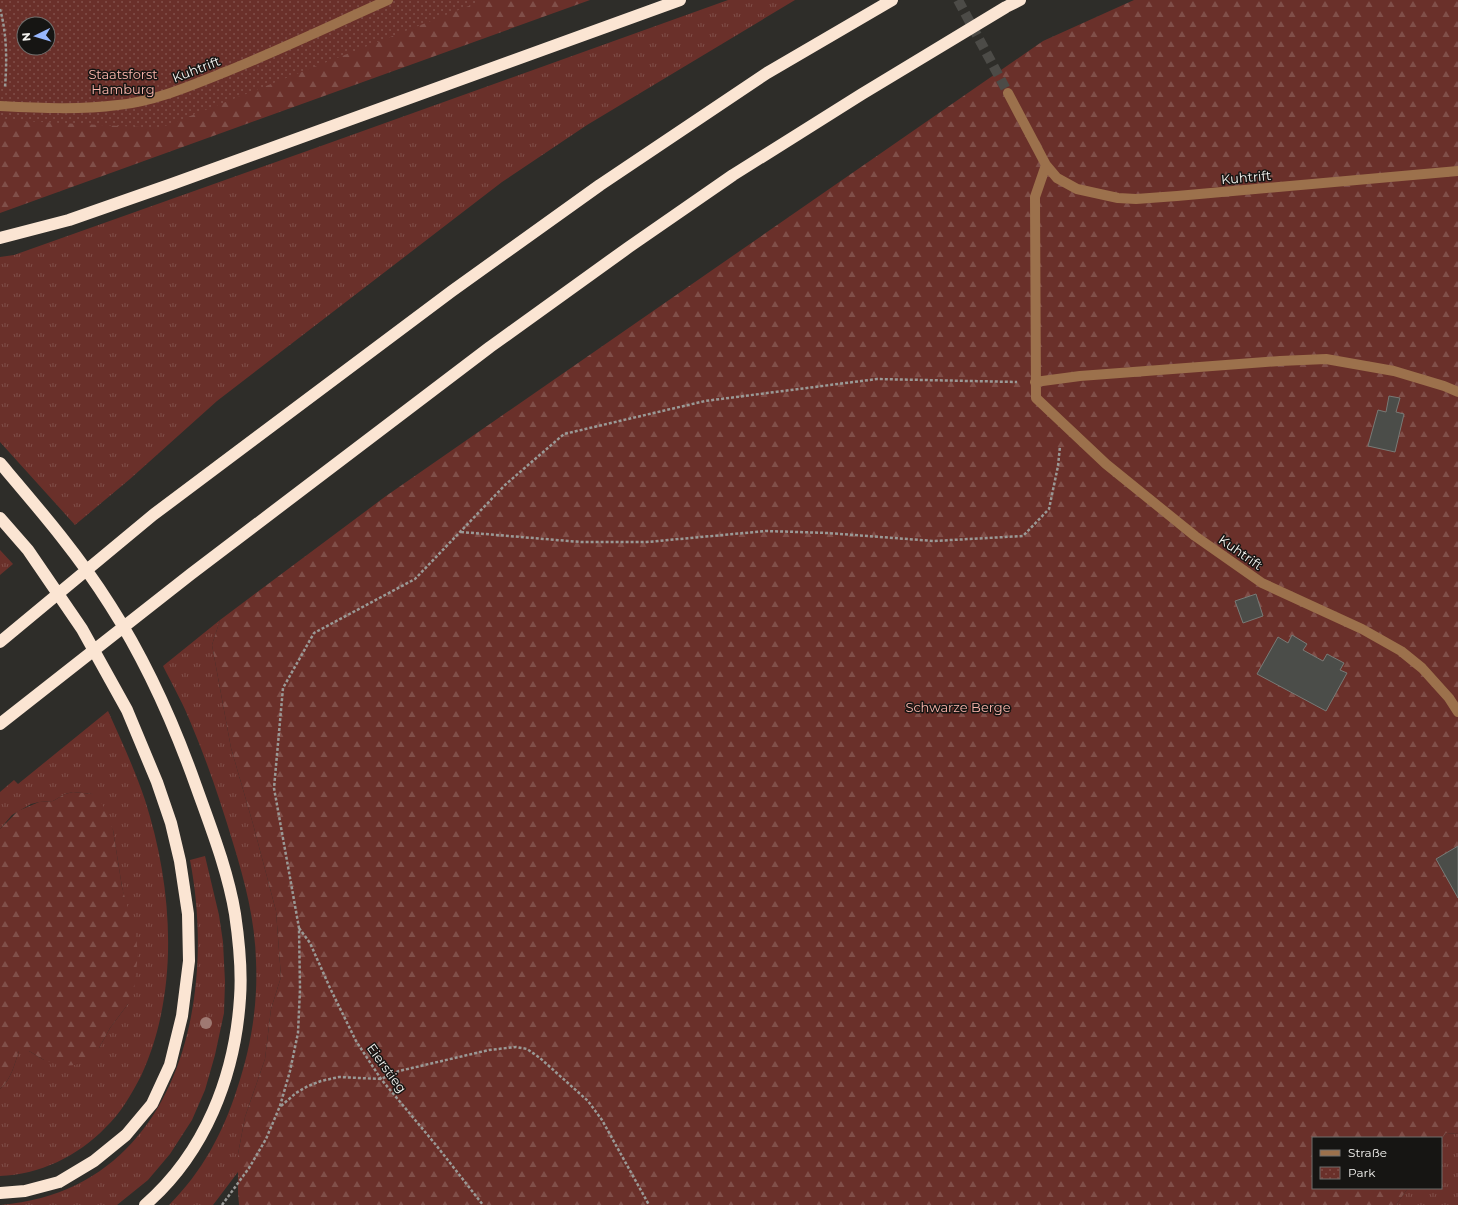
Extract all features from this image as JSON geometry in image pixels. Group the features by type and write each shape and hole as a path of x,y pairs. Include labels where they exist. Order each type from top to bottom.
{"highway":[{"path":"0,238 69,220 172,184 680,0"},
{"path":"0,642 153,515 452,291 600,185 767,74 892,0"},
{"path":"2,723 191,574 490,347 629,247 740,171 862,94 1020,0"},
{"path":"0,463 49,520 88,571 112,607 147,668 183,748 209,820 226,874 235,913 241,997 237,1027 229,1065 221,1092 210,1119 195,1148 156,1196 145,1205"},
{"path":"0,518 28,550 82,628 127,710 158,782 171,823 180,861 188,914 189,961 182,1016 170,1065 152,1104 126,1135 94,1161 59,1182 25,1191 0,1193"}],"street":[{"name":"Kuhtrift","path":"2,106 86,108 119,105 159,97 244,64 388,0"},
{"name":"Kuhtrift","path":"1008,93 1046,165 1057,178 1078,189 1118,198 1136,199 1458,171"},
{"name":"Kuhtrift","path":"1046,165 1034,197 1036,398 1106,464 1195,536 1262,582 1362,629 1401,651 1422,668 1449,698 1458,712"},
{"path":"1035,382 1080,376 1326,358 1394,371 1444,386 1458,392"}],"path":[{"path":"0,9 3,18 7,61 2,106"},
{"path":"222,1205 266,1139 280,1106 290,1071 298,1033 300,988 299,928 274,788 283,688 314,633 416,579 505,485 564,434 705,401 877,379 1035,382"},
{"path":"461,532 581,542 647,542 766,531 828,533 934,541 1023,536 1048,510 1058,466 1060,439"},
{"name":"Eierstieg","path":"299,928 310,943 356,1041 381,1078 436,1145 482,1205"},
{"path":"280,1106 296,1093 321,1081 339,1077 381,1078 399,1071 489,1050 516,1047 527,1049 540,1058 588,1101 602,1120 649,1205"}],"green space":[{"name":"Staatsforst Hamburg","path":"0,0 590,0 0,213"},
{"name":"Staatsforst Hamburg","path":"0,0 484,0 160,128 0,120"},
{"path":"728,0 795,0 587,125 502,182 217,401 130,479 75,525 0,442 0,257 14,255"},
{"name":"Schwarze Berge","path":"1134,0 1458,0 1458,1134 1446,1133 1442,1139 1442,1137 1312,1137 1312,1189 1407,1189 1396,1205 239,1205 238,1154 245,1117 265,1059 271,1009 281,977 276,911 231,748 212,645 220,620 386,496 1043,41"},
{"path":"0,550 13,564 0,575"},
{"path":"220,620 212,645 231,748 276,911 281,977 271,1009 265,1059 245,1117 238,1154 238,1172 213,1205 169,1205 192,1179 210,1151 225,1121 242,1073 250,1042 255,1010 256,977 254,931 242,872 224,813 203,755 186,711 163,666"},
{"path":"108,711 145,800 162,868 168,939 167,975 162,1010 154,1044 141,1076 125,1104 111,1122 83,1147 57,1162 29,1172 0,1176 0,1089 10,1076 19,1051 29,1051 44,1060 99,1048 110,1028 128,1004 127,910 113,830 92,794 73,792 65,794 53,801 31,804 12,815 0,829 0,792 14,780 18,784"},
{"path":"73,792 92,794 99,799 108,814 113,830 122,887 136,937 138,954 134,990 128,1004 110,1028 91,1059 75,1065 61,1066 44,1060 29,1051 19,1051 10,1076 0,1089 0,829 18,811 39,802 53,801 65,794"},
{"path":"205,856 219,915 223,942 225,982 224,1013 215,1055 205,1090 192,1120 170,1154 148,1180 117,1205 1,1205 60,1192 108,1165 145,1127 171,1081 188,1029 197,973 197,916 190,860"},
{"path":"1446,1133 1458,1134 1458,1205 1396,1205 1407,1189 1442,1189 1442,1139"}],"building":[{"path":"1389,396 1400,398 1396,412 1404,414 1395,452 1368,446 1378,410 1386,412"},
{"path":"1256,594 1263,616 1243,623 1235,601"},
{"path":"1292,635 1307,644 1303,650 1323,661 1327,654 1344,663 1340,670 1347,673 1326,711 1257,674 1278,637 1288,643"},
{"path":"1458,846 1458,898 1436,859"}],"tunnel":[{"path":"958,0 1008,93"}]}
